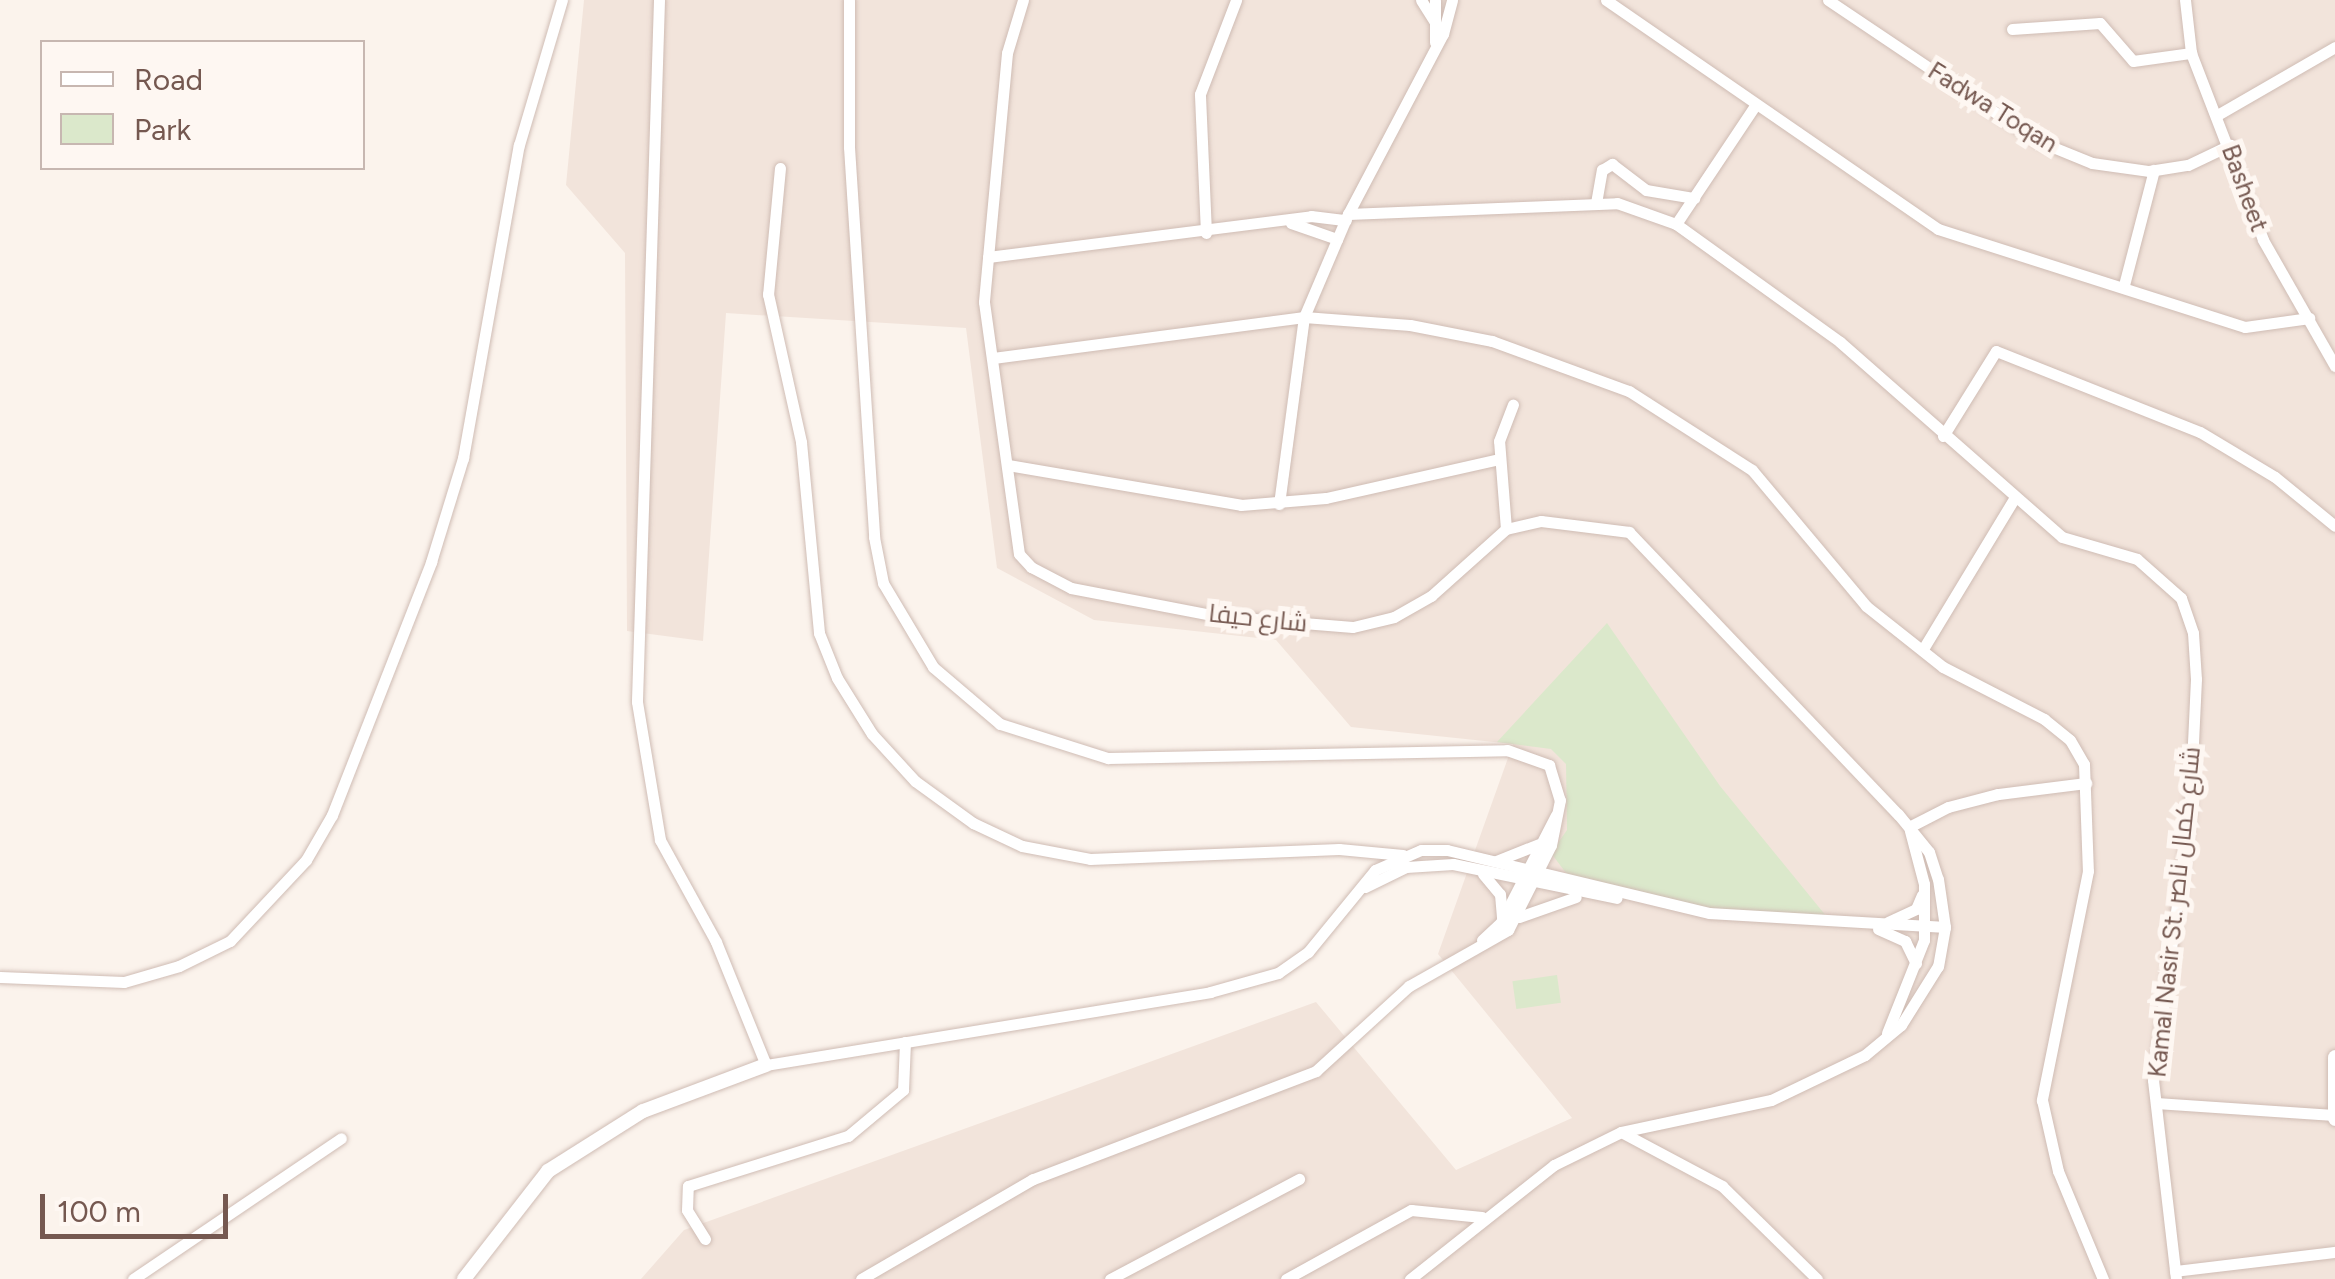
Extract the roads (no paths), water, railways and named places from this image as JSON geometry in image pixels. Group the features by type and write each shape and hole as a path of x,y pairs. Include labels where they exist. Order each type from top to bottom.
{"main road":[{"path":"2335,1057 2335,1117"}],"street":[{"path":"0,977 124,982 180,966 230,941 306,860 332,814 432,562 463,458 519,145 562,0"},
{"path":"659,0 637,702 660,840 716,942 766,1065"},
{"path":"849,0 848,147 874,537 896,612 933,667 1000,724 1108,758 1530,753 1548,765 1559,785 1558,811 1519,917"},
{"name":"شارع حيفا","path":"1023,0 1007,54 984,302 1018,554 1031,566 1071,588 1217,616 1353,627 1394,617 1431,596 1506,529"},
{"path":"1206,233 1200,94 1236,0"},
{"path":"1421,0 1434,22"},
{"path":"1434,0 1435,46"},
{"path":"1279,504 1304,316 1347,217 1435,46 1452,0"},
{"path":"1606,0 1754,107 1938,228 2245,327 2308,318"},
{"name":"Fadwa Toqan","path":"1828,0 2038,141 2092,162 2154,170 2188,165 2230,144"},
{"name":"Basheet","path":"2185,0 2191,53 2219,114 2263,240 2335,366"},
{"path":"2012,29 2100,23 2133,61 2191,53"},
{"path":"2219,114 2335,47"},
{"path":"988,257 1206,233 1311,216 1596,203 1676,224 1754,107"},
{"path":"1596,203 1602,170 1612,164 1646,190 1694,198"},
{"path":"780,168 768,294 801,442 819,633 837,678 872,734 915,782 972,824 1022,846 1090,859 1339,849 1403,855 1447,850 1493,862 1584,896 1631,898 1758,918 1945,927"},
{"path":"2124,285 2154,170"},
{"path":"1291,222 1337,240"},
{"name":"Kamal Nasir St. شارع كمال ناصر","path":"1676,224 1840,342 2014,499 2062,537 2137,559 2181,598 2193,633 2190,808 2160,1000 2156,1103 2175,1275"},
{"path":"994,358 1304,316 1410,325 1492,341 1629,391 1752,470 1866,606 1923,649 2070,740 2084,764 2088,870 2042,1100 2058,1172 2103,1279"},
{"path":"1943,436 1996,351 2200,432 2275,477 2335,526"},
{"path":"1410,1279 1482,1218 1554,1165 1622,1132 1771,1100 1836,1073 1885,1037 1921,998 1938,966 1945,927 1929,852 1909,826 1782,696 1718,618 1629,532 1561,522 1506,529 1498,459 1513,406"},
{"path":"1008,466 1241,505 1279,504 1498,459"},
{"path":"1923,649 2014,499"},
{"path":"1909,826 1948,806 1998,794 2086,783"},
{"path":"1885,1037 1917,968 1924,926 1924,884 1909,826"},
{"path":"1493,862 1547,843"},
{"path":"1547,843 1558,872 1572,881"},
{"path":"464,1279 548,1170 644,1111 766,1065 1210,992 1278,973 1308,952 1375,870 1403,855"},
{"path":"1356,892 1406,867 1572,881 1631,898"},
{"path":"1479,871 1500,894 1501,922"},
{"path":"1466,953 1501,922 1532,878"},
{"path":"1864,924 1892,921 1916,909 1924,884"},
{"path":"861,1279 1033,1180 1304,1077 1410,986 1519,917 1584,896"},
{"path":"1864,924 1905,941 1917,968"},
{"path":"705,1239 686,1210 688,1186 848,1136 903,1090 905,1042"},
{"path":"2156,1103 2335,1117"},
{"path":"1622,1132 1722,1186 1817,1279"},
{"path":"133,1279 341,1138"},
{"path":"1110,1279 1300,1179"},
{"path":"1286,1279 1411,1210 1482,1218"},
{"path":"2175,1275 2335,1252"}]}
